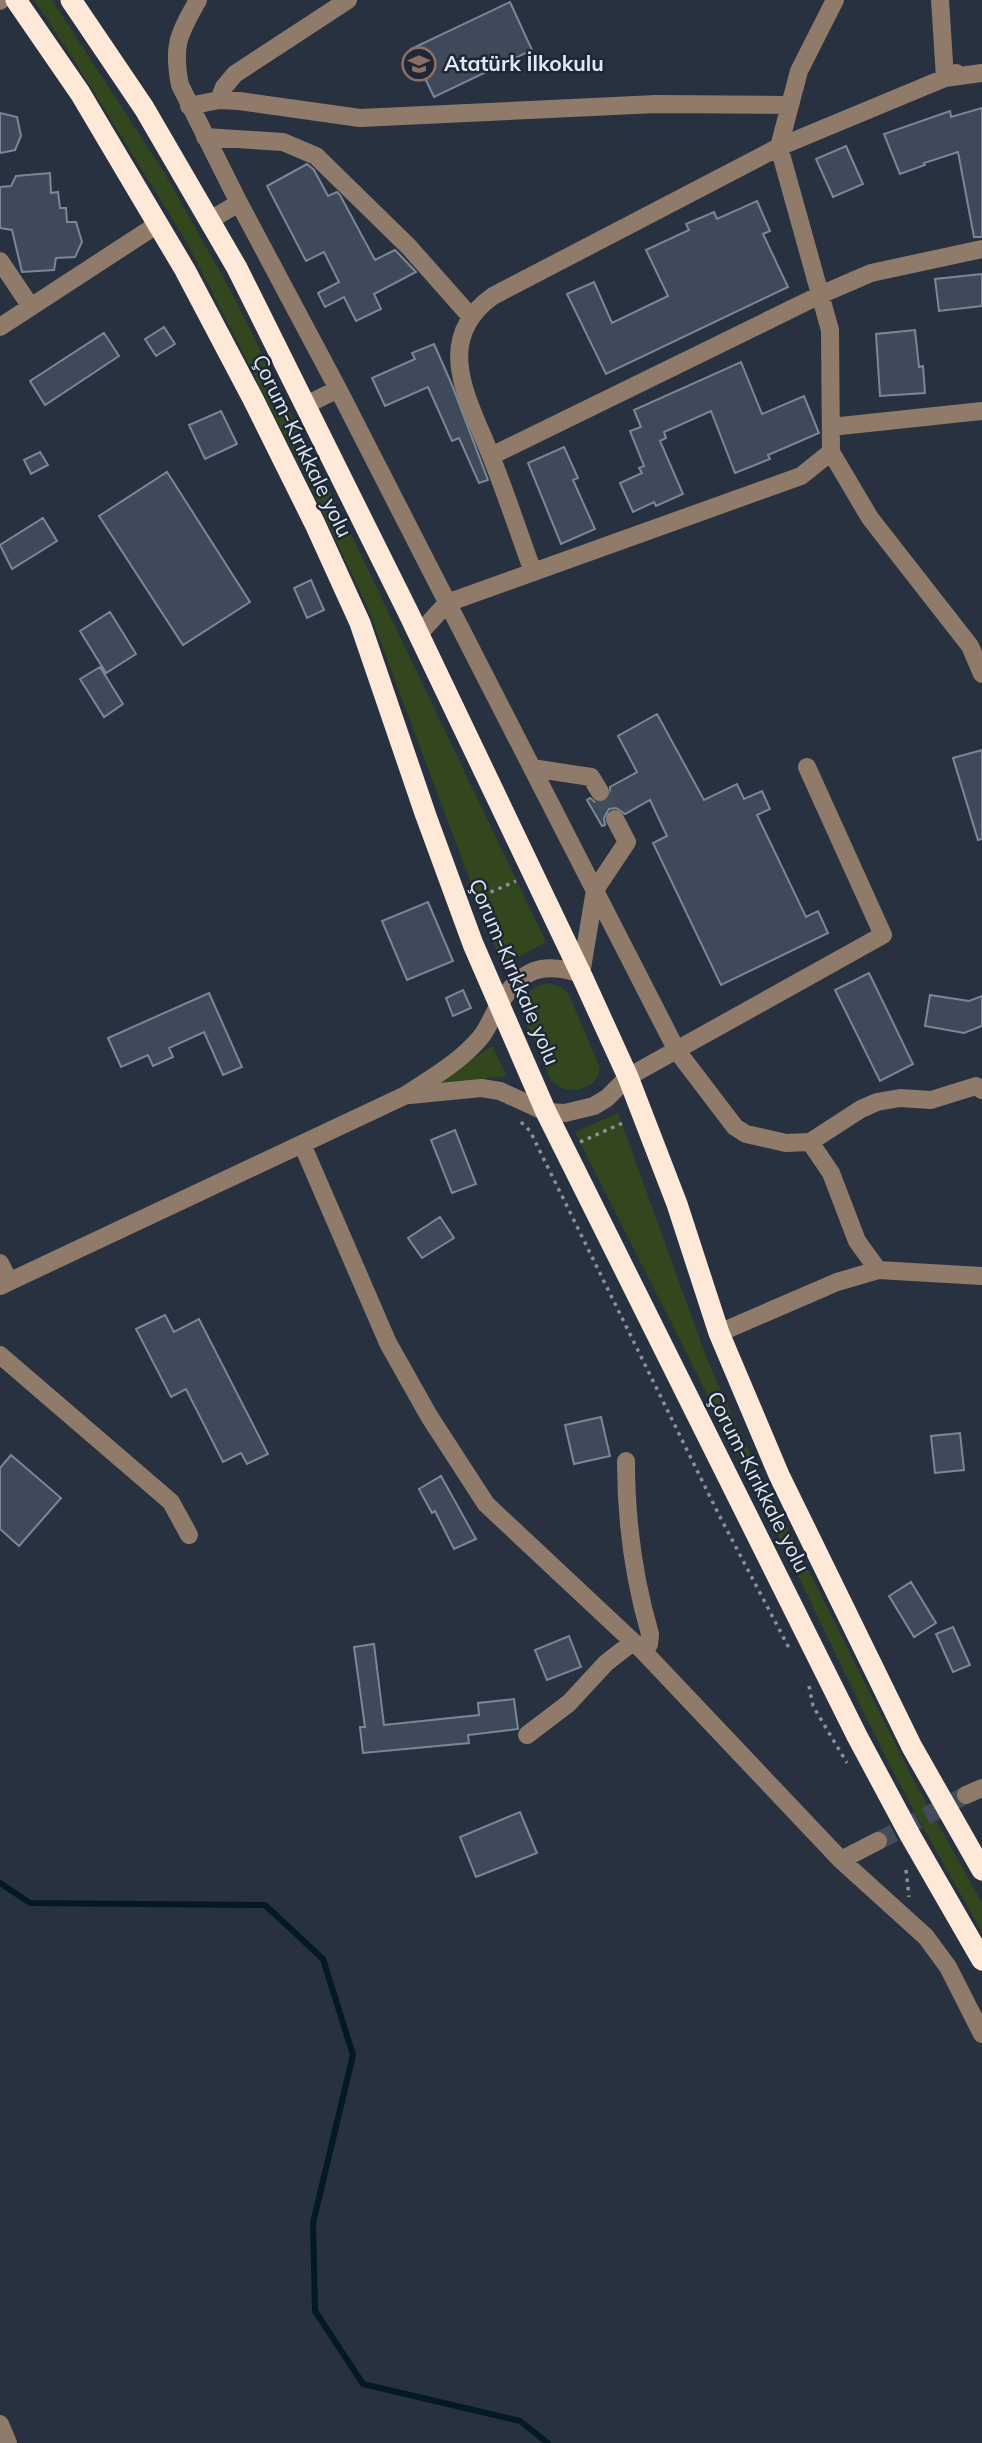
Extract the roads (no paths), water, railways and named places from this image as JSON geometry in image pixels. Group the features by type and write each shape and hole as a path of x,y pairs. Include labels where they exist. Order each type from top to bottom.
{"highway":[{"name":"Çorum-Kırıkkale yolu","path":"16,0 80,93 158,224 253,399 351,602 376,664 458,906 546,1112 857,1736 982,1960"},
{"name":"Çorum-Kırıkkale yolu","path":"71,0 144,108 237,268 419,634 628,1077 677,1204 719,1333 779,1475 912,1747 979,1856"}],"street":[{"path":"219,100 224,87 235,74 348,0"},
{"path":"835,0 799,71 779,147 830,330 831,452 870,518 970,646 982,674"},
{"path":"940,0 945,78"},
{"path":"192,4 179,32 176,48 180,85 189,106 338,388 677,1051 735,1127 746,1134 786,1143 810,1142 861,1109 877,1102 900,1098 931,1100 980,1086"},
{"path":"533,572 461,379 460,346 464,330 481,304 779,147 982,62"},
{"path":"945,78 982,73"},
{"path":"189,106 219,100 360,118 656,104 790,106"},
{"path":"205,137 283,142 316,156 409,247 471,317"},
{"path":"210,220 239,203"},
{"path":"0,327 158,224"},
{"path":"491,456 820,295 871,273 982,249"},
{"path":"0,261 31,307"},
{"path":"306,405 338,388"},
{"path":"831,428 982,411"},
{"path":"419,634 447,603 801,477 831,452"},
{"path":"406,1095 481,1088 500,1091 546,1112 565,1113 594,1106 607,1098 628,1077 883,935 807,767"},
{"path":"532,768 591,777 600,792"},
{"path":"0,1263 5,1283 406,1095 464,1054 482,1036 499,1004 519,981 533,971 561,967 581,974 595,890 627,842 615,819"},
{"path":"810,1142 831,1173 857,1241 878,1270"},
{"path":"302,1144 388,1343 474,1488 505,1523 638,1647 841,1860 932,1944 948,1968 982,2034"},
{"path":"719,1333 837,1282 878,1270 982,1276"},
{"path":"0,1355 171,1502 188,1535"},
{"path":"527,1735 569,1703 606,1663 649,1644 650,1634 629,1536 626,1461"},
{"path":"841,1860 878,1842"},
{"path":"0,2424 8,2443"}],"waterway":[{"path":"0,1883 30,1903 265,1905 323,1959 353,2055 313,2223 315,2311 363,2384 520,2421 548,2443"}],"tunnel":[{"path":"600,792 615,819"},
{"path":"878,1841 966,1795"}],"place":[{"name":"Atatürk İlkokulu","path":"419,64"}]}
